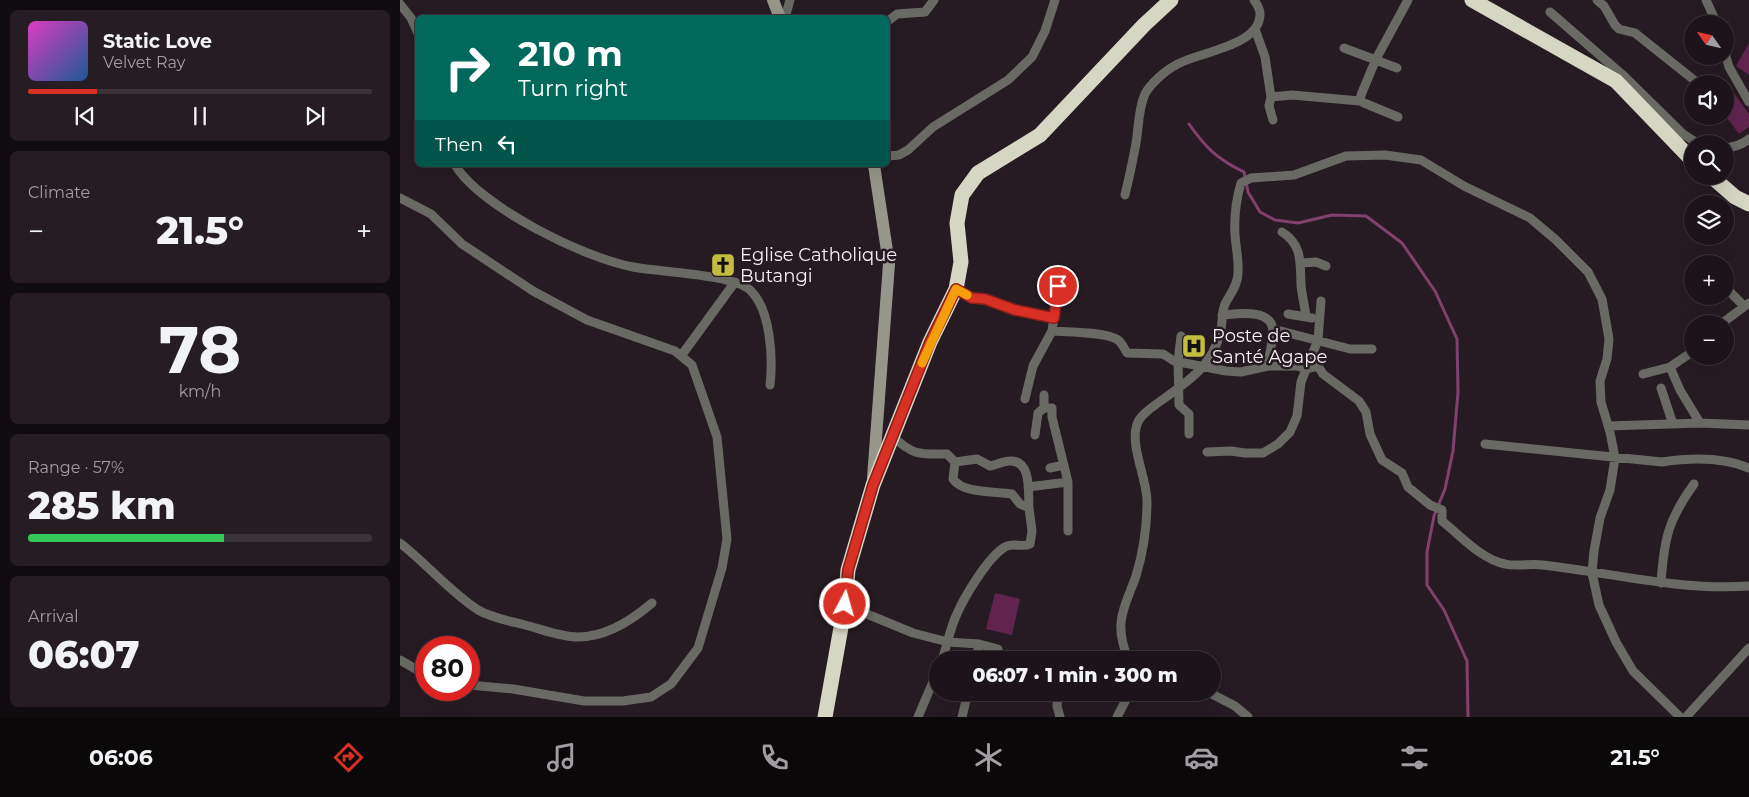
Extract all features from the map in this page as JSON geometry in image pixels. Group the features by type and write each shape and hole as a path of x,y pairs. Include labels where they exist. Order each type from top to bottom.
{"highway":[{"path":"824,717 845,604 848,570 873,485 930,342 956,289 961,262 956,223 962,195 978,172 1040,135 1144,25 1172,0"},
{"path":"1472,0 1616,81 1684,152"},
{"path":"1721,185 1735,197 1749,204"}],"street":[{"path":"773,0 779,15"},
{"path":"786,15 790,0"},
{"path":"890,19 897,14 925,12 934,0"},
{"path":"890,156 899,155 908,150 933,127 1008,80 1032,57 1045,31 1055,0"},
{"path":"1125,195 1142,102 1146,91 1175,65 1193,57 1216,51 1250,34 1255,29 1260,12 1254,0"},
{"path":"1360,101 1376,59 1408,0"},
{"path":"1597,0 1604,6 1615,25 1620,29 1635,33 1687,75"},
{"path":"1706,0 1713,15"},
{"path":"400,4 415,27"},
{"path":"1550,12 1625,77 1685,135"},
{"path":"1255,29 1264,57 1272,97 1269,106 1273,120"},
{"path":"1344,48 1397,68"},
{"path":"1728,65 1749,102"},
{"path":"1272,97 1292,95 1360,101 1398,117"},
{"path":"1734,148 1749,139"},
{"path":"1125,651 1122,639 1121,622 1143,546 1147,502 1145,479 1136,444 1135,430 1140,419 1148,410 1189,382 1203,368 1214,350 1226,302 1233,292 1238,274 1235,232 1236,208 1241,183 1251,178 1294,175 1346,156 1385,154 1422,160 1464,186 1530,218 1556,240 1588,272 1602,299 1609,339 1607,359 1600,381 1601,402 1615,458 1610,490 1600,518 1592,573 1599,605 1616,642 1633,671 1680,717"},
{"path":"456,167 462,177 497,206 551,236 605,259 631,267 728,280 751,291 760,304 766,320 772,367 770,385"},
{"path":"873,485 889,264 874,167"},
{"path":"400,198 431,214 462,244 533,292 587,320 675,351 692,366 717,438 727,538 722,568 698,648 671,684 652,696 624,701 584,701 513,689 480,687"},
{"path":"1282,232 1291,238 1300,253 1301,287 1306,317"},
{"path":"1301,263 1316,262 1326,266"},
{"path":"681,356 735,282"},
{"path":"1025,399 1033,366 1052,332 1058,286"},
{"path":"956,289 972,298 985,299 1015,310 1054,318"},
{"path":"1732,315 1746,304 1734,294"},
{"path":"1206,452 1263,453 1278,444 1290,432 1297,416 1299,390 1318,340 1321,300"},
{"path":"1222,315 1243,313 1259,315 1268,319 1273,329 1268,366"},
{"path":"1288,314 1319,320"},
{"path":"1273,329 1350,349 1372,348"},
{"path":"1052,332 1082,332 1114,337 1121,341 1127,352 1163,354 1178,362 1203,368 1242,372 1268,366 1297,366 1307,369 1318,366 1323,374 1359,401 1366,412 1370,434 1382,460 1402,473 1408,487 1430,505 1442,510 1442,521 1490,558 1506,564 1542,564 1661,583 1721,588 1749,586"},
{"path":"1181,336 1178,362 1179,405 1189,414 1189,434"},
{"path":"1643,374 1670,367 1684,357"},
{"path":"1670,367 1680,390 1700,423"},
{"path":"1661,388 1673,424"},
{"path":"1044,394 1044,408"},
{"path":"1035,435 1036,418 1040,410 1044,408 1054,410 1052,417 1068,482 1068,531"},
{"path":"1608,426 1700,423 1749,425"},
{"path":"892,436 906,449 917,454 947,454 955,462"},
{"path":"1485,444 1662,462 1679,460 1724,461 1749,468"},
{"path":"945,651 955,616 995,553 1007,545 1025,546 1030,544 1032,531 1025,469 1020,463 1008,461 990,466 976,459 955,462"},
{"path":"955,462 953,479 956,483 968,488 1012,494 1018,501 1029,508"},
{"path":"1050,468 1064,465"},
{"path":"1028,487 1068,482"},
{"path":"1661,583 1664,545 1671,519 1694,484"},
{"path":"400,543 468,603 481,611 500,619 543,630 577,637 606,632 634,619 652,602"},
{"path":"845,604 913,633 948,642 979,644 998,649"},
{"path":"978,651 979,644"},
{"path":"1686,717 1749,648"},
{"path":"400,660 415,669"},
{"path":"918,717 929,691"},
{"path":"1221,699 1235,706 1248,717"},
{"path":"962,717 966,701"},
{"path":"1057,701 1060,717"},
{"path":"1117,717 1125,701"}],"building":[{"path":"1749,43 1749,75 1736,66"},
{"path":"1734,93 1749,114 1749,127 1739,134 1732,125 1734,125"},
{"path":"995,593 1020,599 1012,635 986,629"}],"waterway":[{"path":"1189,124 1213,152 1244,172 1248,192 1260,212 1275,220 1298,223 1332,215 1366,216 1402,243 1435,291 1457,339 1458,392 1453,451 1445,489 1434,516 1427,552 1427,585 1444,610 1467,661 1468,717"}],"slow traffic":[{"path":"922,363 956,289 967,295"}],"place":[{"name":"Eglise Catholique Butangi","path":"723,265"},
{"name":"Poste de Santé Agape","path":"1194,346"}],"route":[{"path":"845,604 848,570 873,485 930,342 956,289 972,298 985,299 1015,310 1054,318 1058,286"}]}
